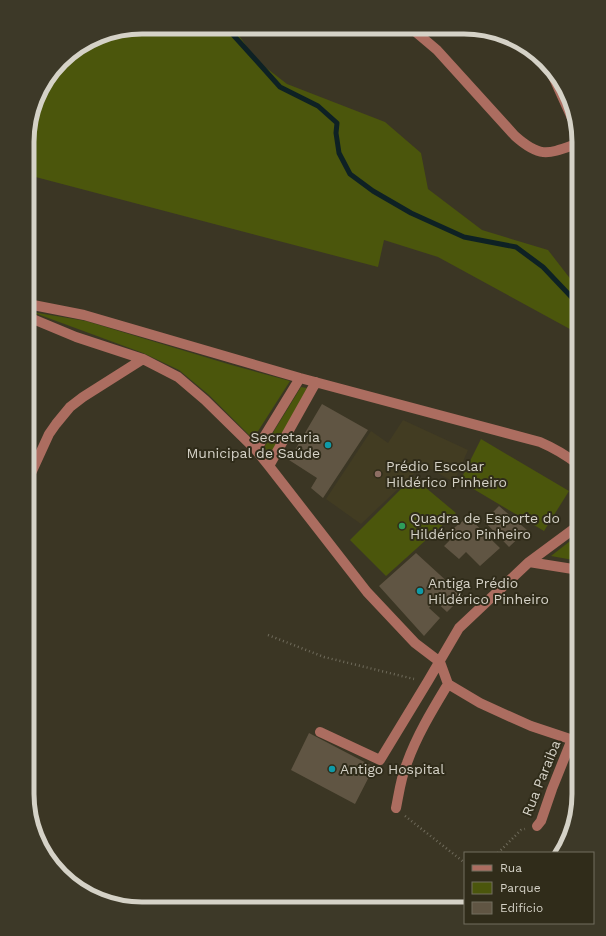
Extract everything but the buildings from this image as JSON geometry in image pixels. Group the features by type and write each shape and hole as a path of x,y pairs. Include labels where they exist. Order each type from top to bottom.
{"street":[{"path":"418,34 437,50 515,136 530,148 549,153 572,145"},
{"path":"34,305 84,315 300,378 540,442 553,447 572,459"},
{"path":"34,320 76,337 143,359 178,377 205,400 256,450 367,592 415,644 440,662 448,684 480,703 531,726 572,739"},
{"path":"34,461 52,429 70,407 83,397 143,359"},
{"path":"256,450 300,378"},
{"path":"270,466 316,382"},
{"path":"320,732 380,760 460,628 529,562 572,529"},
{"path":"529,562 572,569"},
{"path":"396,808 401,781 407,763 429,716 448,684"},
{"name":"Rua Paraiba","path":"537,826 541,821 552,789 572,746"}],"path":[{"path":"268,635 324,657 416,680 428,681"},
{"path":"396,808 464,862"},
{"name":"Rua Paraiba","path":"499,852 521,830 537,826"}],"shaded area":[{"name":"Prédio Escolar Hildérico Pinheiro","path":"403,420 468,450 454,482 423,465 361,524 326,499 371,431 388,443"}],"green space":[{"path":"142,34 238,34 256,60 287,84 385,122 421,153 428,189 482,230 548,250 572,281 572,330 438,257 384,240 378,267 34,177 35,128 42,100 48,88 61,71 76,56 94,45 114,38"},
{"path":"34,312 86,321 290,381 253,439 209,395 179,370 143,353"},
{"path":"301,387 307,388 270,456 263,449"},
{"path":"481,439 569,491 544,531 460,481"},
{"name":"Quadra de Esporte do Hildérico Pinheiro","path":"413,477 456,513 386,576 350,540"},
{"path":"572,540 572,560 551,556"}],"waterway":[{"path":"232,34 280,87 318,106 337,123 336,133 339,153 350,174 373,191 411,213 464,237 516,247 543,267 572,298"}],"place":[{"name":"Secretaria Municipal de Saúde","path":"328,445"},
{"name":"Prédio Escolar Hildérico Pinheiro","path":"378,474"},
{"name":"Quadra de Esporte do Hildérico Pinheiro","path":"402,526"},
{"name":"Antiga Prédio Hildérico Pinheiro","path":"420,591"},
{"name":"Antigo Hospital","path":"332,769"}]}
